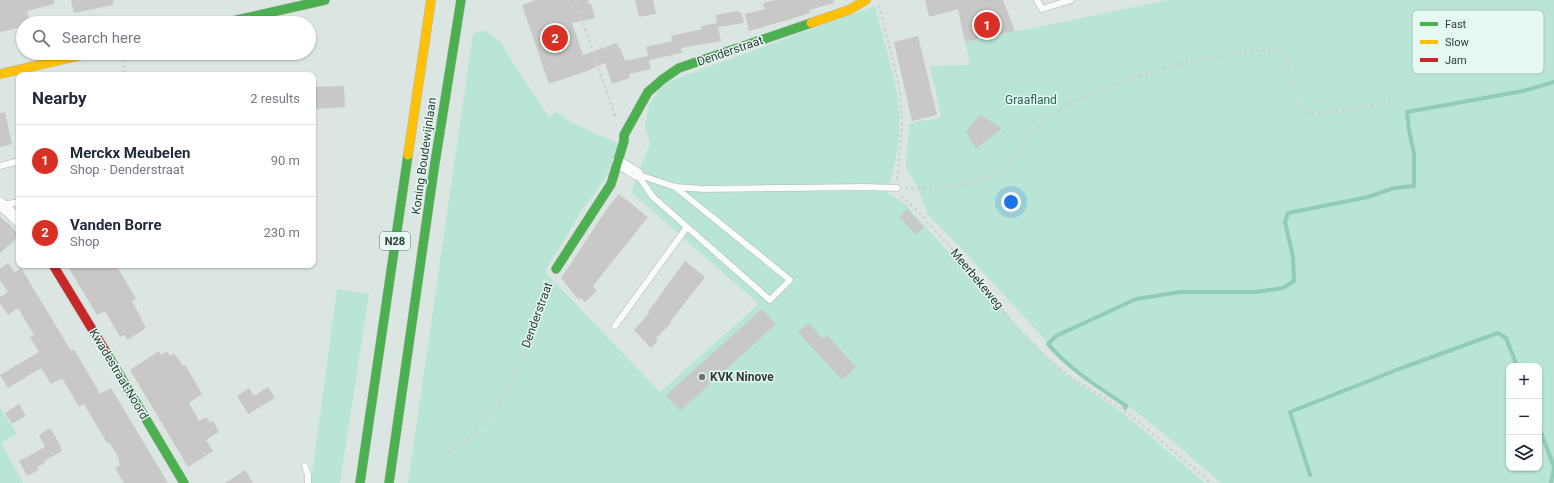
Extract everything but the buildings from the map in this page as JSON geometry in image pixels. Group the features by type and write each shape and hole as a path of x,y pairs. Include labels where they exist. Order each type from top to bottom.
{"main road":[{"path":"255,16 325,0"},
{"name":"Koning Boudewijnlaan","path":"360,483 431,0"},
{"name":"Koning Boudewijnlaan","path":"390,483 434,169 461,0"},
{"name":"Denderstraat","path":"556,269 611,184 624,135 648,92 679,68 848,10 866,0"},
{"path":"0,74 61,60"},
{"name":"Kwadestraat-Noord","path":"55,268 184,483"}],"street":[{"path":"618,162 637,174"},
{"path":"2,204 16,217"}],"lane":[{"path":"1037,0 1042,9 1071,0"},
{"path":"0,166 16,162"},
{"path":"637,174 653,197 770,300 790,280 675,187"},
{"path":"637,174 675,187 704,189 897,188"},
{"path":"2,204 16,202"},
{"path":"615,326 687,227"},
{"path":"305,466 308,475 308,483"}],"path":[{"path":"575,0 616,120 624,135"},
{"path":"878,0 898,81 901,100 902,128 896,174 897,188 943,188 962,184 986,176 1004,165 1016,155 1034,130 1042,123 1061,109 1089,93 1150,71 1223,55 1270,50 1280,52 1285,58 1291,90 1298,105 1307,111 1322,113 1395,100"},
{"path":"123,60 125,72"},
{"name":"Meerbekeweg","path":"897,188 901,196 916,210 978,277 1024,339 1069,376 1127,412 1211,483"},
{"name":"Denderstraat","path":"444,456 466,442 494,412 512,382 548,283 556,269"}],"green space":[{"name":"Graafland","path":"1168,0 1554,0 1554,483 1221,483 1157,428 1074,367 1048,343 959,246 928,215 918,188 906,167 909,125 911,123 941,117 930,66 970,65 965,42"},
{"path":"875,6 892,71 899,105 898,143 894,169 887,193 905,204 1050,360 1068,376 1123,413 1205,483 408,483 473,34 483,30 492,35 501,43 549,117 556,112 572,123 619,144 605,179 582,210 545,272 660,392 759,304 631,192 650,144 645,125 649,105 658,91 670,81"},
{"path":"337,289 369,294 340,483 311,483"},
{"path":"0,408 17,434 1,443 23,483 0,483"}],"waterway":[{"path":"1125,408 1126,406 1075,370 1048,344 1056,336 1136,299 1180,292 1256,292 1283,288 1294,281 1293,257 1285,222 1288,213 1368,197 1394,188 1414,186 1414,154 1407,112 1523,91 1554,82"},
{"path":"1310,475 1290,412 1399,369 1498,333 1506,338 1516,363"},
{"path":"1542,435 1554,467 1551,483"}],"traffic: fast":[{"path":"255,16 325,0"},
{"path":"389,483 434,169 461,0"},
{"path":"556,269 611,184 624,141 624,135 648,92 679,68 811,23"},
{"path":"360,483 408,155"},
{"path":"106,352 184,483"}],"traffic: slow":[{"path":"408,155 431,0"},
{"path":"811,23 849,10 866,0"},
{"path":"0,74 61,60"}],"traffic: jam":[{"path":"55,268 106,352"}],"place":[{"name":"Merckx Meubelen","path":"987,25"},
{"name":"Vanden Borre","path":"555,38"},
{"name":"KVK Ninove","path":"702,377"}]}
